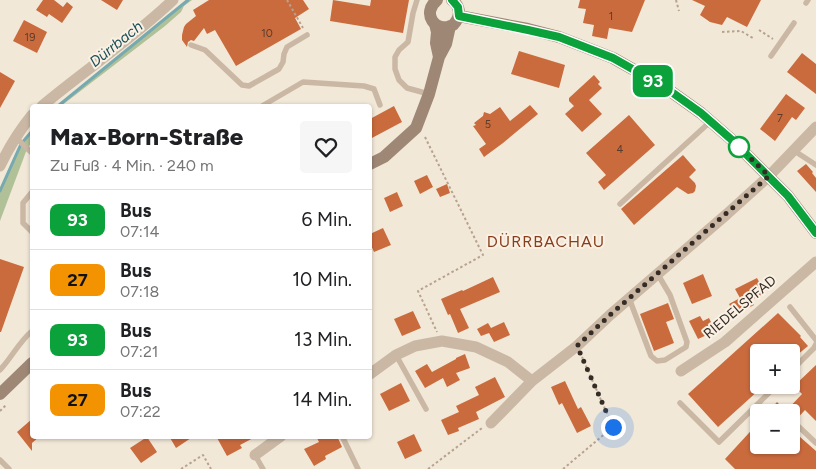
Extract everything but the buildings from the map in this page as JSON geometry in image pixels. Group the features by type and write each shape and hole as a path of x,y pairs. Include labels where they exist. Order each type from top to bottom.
{"street":[{"path":"44,104 141,29 173,0"},
{"path":"437,0 433,4 430,16 437,32 436,43 439,57"},
{"path":"435,24 443,27 450,26 456,22 456,5 528,30 559,37 613,58 666,88 701,113 769,176 788,196 816,233"},
{"path":"372,163 384,158 416,128 429,94 439,57 446,44 450,26"},
{"path":"0,166 7,150 30,117"},
{"path":"491,423 532,381 577,346 657,273 769,176 815,128"},
{"name":"RIEDELSPFAD","path":"681,371 725,342 816,262"},
{"path":"372,373 396,355 415,346 442,340 476,347 508,362 532,381"},
{"path":"0,394 30,365"},
{"path":"256,455 277,439"}],"lane":[{"path":"417,0 410,36 408,42 395,56 395,69 399,80 407,88 429,94"},
{"path":"771,56 794,23"},
{"path":"191,45 205,50 242,85 249,86 279,69 287,46 307,36"},
{"path":"265,104 303,82 364,86 374,89 380,105"},
{"path":"620,204 710,121"},
{"path":"15,138 30,151"},
{"path":"794,150 815,162"},
{"path":"30,194 23,203 23,223 30,230"},
{"path":"629,298 651,356 656,361 665,360 686,347 687,342 670,295 657,273"},
{"path":"790,307 816,340"},
{"path":"0,370 30,333"},
{"path":"800,362 816,344"},
{"path":"396,355 426,409"},
{"path":"680,403 719,442 768,394"},
{"path":"800,428 816,443"},
{"path":"343,439 358,469"},
{"path":"256,455 263,469"},
{"path":"0,460 9,469"}],"path":[{"path":"288,0 307,36"},
{"path":"676,0 679,11"},
{"path":"759,30 772,39"},
{"path":"722,32 742,31 753,38"},
{"path":"425,137 483,255 418,291 442,340"},
{"path":"563,469 613,427 577,346"},
{"path":"428,469 491,423"},
{"path":"181,469 203,455 211,469"}],"green space":[{"path":"187,0 192,0 165,26 64,104 60,104"},
{"path":"30,133 30,145 0,221 0,191 21,144"}],"waterway":[{"name":"Dürrbach","path":"60,104 188,0"},
{"name":"Dürrbach","path":"0,191 21,144 30,133"}],"bus line":[{"name":"93","path":"452,0 458,7 459,16 559,37 613,58 666,88 701,113 732,140 788,196 816,233"}],"district":[{"name":"DÜRRBACHAU","path":"546,241"}],"route":[{"path":"613,427 577,346 769,176 739,147"}]}
